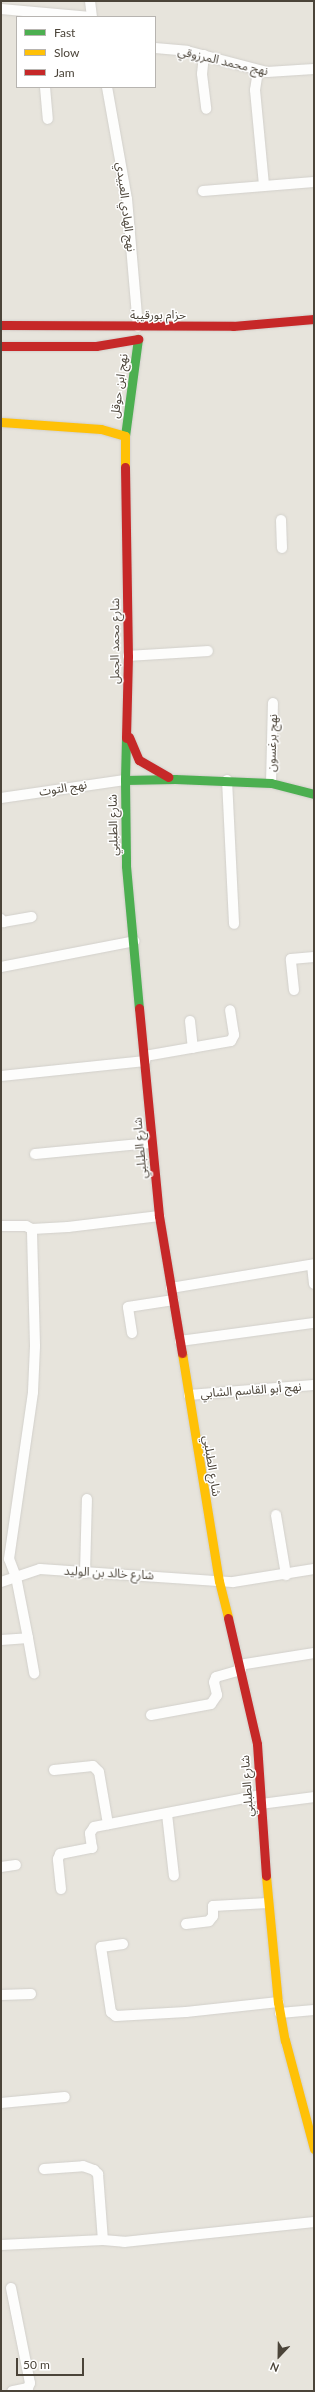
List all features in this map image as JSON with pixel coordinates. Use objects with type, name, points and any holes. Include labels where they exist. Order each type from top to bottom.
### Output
[{"type":"main road","points":[[24,315],[84,317],[138,327]]},
{"type":"main road","name":"حزام بورقيبة","points":[[1,325],[138,327],[233,326],[314,319]]},
{"type":"main road","name":"حزام بورقيبة","points":[[1,338],[141,339]]},
{"type":"main road","points":[[1,346],[96,346],[141,339]]},
{"type":"main road","name":"نهج ابن حوقل","points":[[125,436],[141,339]]},
{"type":"main road","points":[[1,422],[101,429],[125,436]]},
{"type":"main road","name":"شارع محمد الجمل","points":[[125,436],[128,656],[125,780]]},
{"type":"main road","points":[[126,728],[132,748],[139,760],[154,770],[175,779]]},
{"type":"main road","points":[[125,780],[175,779],[271,782],[314,794]]},
{"type":"main road","name":"شارع الطبلبي","points":[[125,780],[126,866],[135,941],[145,1059],[150,1143],[159,1216],[219,1581],[240,1668],[256,1744],[268,1903],[278,2002],[286,2048],[314,2149]]},
{"type":"street","points":[[90,1],[91,16]]},
{"type":"street","points":[[1,9],[35,10],[83,16]]},
{"type":"street","name":"نهج محمد المرزوقي","points":[[156,48],[204,55],[258,71],[277,73],[314,69]]},
{"type":"street","points":[[204,55],[202,74],[206,109]]},
{"type":"street","points":[[258,71],[255,90],[264,186]]},
{"type":"street","points":[[46,88],[48,119]]},
{"type":"street","name":"نهج الهادي العبيدي","points":[[106,88],[127,199],[138,327]]},
{"type":"street","points":[[203,191],[314,182]]},
{"type":"street","points":[[281,520],[282,548]]},
{"type":"street","points":[[128,656],[208,650]]},
{"type":"street","name":"نهج برغسون","points":[[271,782],[273,703]]},
{"type":"street","name":"نهج التوت","points":[[1,798],[125,780]]},
{"type":"street","points":[[227,780],[234,924]]},
{"type":"street","points":[[1,919],[3,922],[32,917]]},
{"type":"street","points":[[1,967],[135,941]]},
{"type":"street","points":[[294,990],[291,959],[314,957]]},
{"type":"street","points":[[1,1076],[145,1059],[231,1041],[234,1035],[230,1010]]},
{"type":"street","points":[[190,1021],[193,1048]]},
{"type":"street","points":[[35,1154],[150,1143]]},
{"type":"street","points":[[1,1226],[26,1226],[32,1229],[109,1223],[159,1216]]},
{"type":"street","points":[[32,1229],[35,1346],[33,1392],[9,1547],[9,1559],[16,1577],[34,1673]]},
{"type":"street","points":[[171,1288],[313,1265],[314,1284]]},
{"type":"street","points":[[132,1333],[128,1307],[173,1300]]},
{"type":"street","points":[[180,1341],[314,1323]]},
{"type":"street","name":"نهج أبو القاسم الشابي","points":[[189,1395],[314,1385]]},
{"type":"street","points":[[85,1573],[87,1499]]},
{"type":"street","points":[[276,1515],[286,1574]]},
{"type":"street","name":"شارع خالد بن الوليد","points":[[1,1582],[40,1569],[219,1581],[286,1574],[314,1569]]},
{"type":"street","points":[[1,1640],[28,1638]]},
{"type":"street","points":[[151,1715],[211,1704],[217,1696],[214,1682],[216,1677],[240,1668],[314,1653]]},
{"type":"street","points":[[54,1770],[93,1766],[99,1772],[108,1824]]},
{"type":"street","points":[[61,1889],[58,1859],[60,1854],[92,1848],[90,1833],[94,1827],[261,1800],[314,1797]]},
{"type":"street","points":[[167,1814],[174,1876]]},
{"type":"street","points":[[1,1867],[16,1865]]},
{"type":"street","points":[[186,1924],[209,1921],[213,1916],[212,1906],[268,1903]]},
{"type":"street","points":[[123,1944],[101,1947],[112,2012],[116,2016],[186,2012],[278,2002]]},
{"type":"street","points":[[1,1995],[31,1994]]},
{"type":"street","points":[[280,2013],[314,2010]]},
{"type":"street","points":[[1,2104],[65,2097]]},
{"type":"street","points":[[44,2169],[83,2166],[94,2170],[98,2174],[102,2240]]},
{"type":"street","points":[[1,2245],[102,2240],[124,2242],[314,2222]]},
{"type":"street","points":[[11,2288],[30,2383],[28,2388],[12,2391]]},
{"type":"shaded area","points":[[1,1],[314,1],[314,2391],[1,2391]]},
{"type":"traffic: fast","points":[[125,436],[138,339]]},
{"type":"traffic: fast","points":[[126,738],[125,780],[175,779],[271,783],[314,794]]},
{"type":"traffic: fast","points":[[125,780],[126,866],[139,1008]]},
{"type":"traffic: slow","points":[[1,422],[101,429],[125,436],[125,467]]},
{"type":"traffic: slow","points":[[182,1353],[219,1581],[228,1618]]},
{"type":"traffic: slow","points":[[266,1876],[278,2002],[285,2040],[314,2149]]},
{"type":"traffic: jam","points":[[1,325],[233,326],[314,319]]},
{"type":"traffic: jam","points":[[1,346],[96,346],[138,339]]},
{"type":"traffic: jam","points":[[125,467],[128,656],[126,738]]},
{"type":"traffic: jam","points":[[129,737],[139,760],[169,777]]},
{"type":"traffic: jam","points":[[139,1008],[159,1216],[182,1353]]},
{"type":"traffic: jam","points":[[228,1618],[257,1744],[266,1876]]}]
